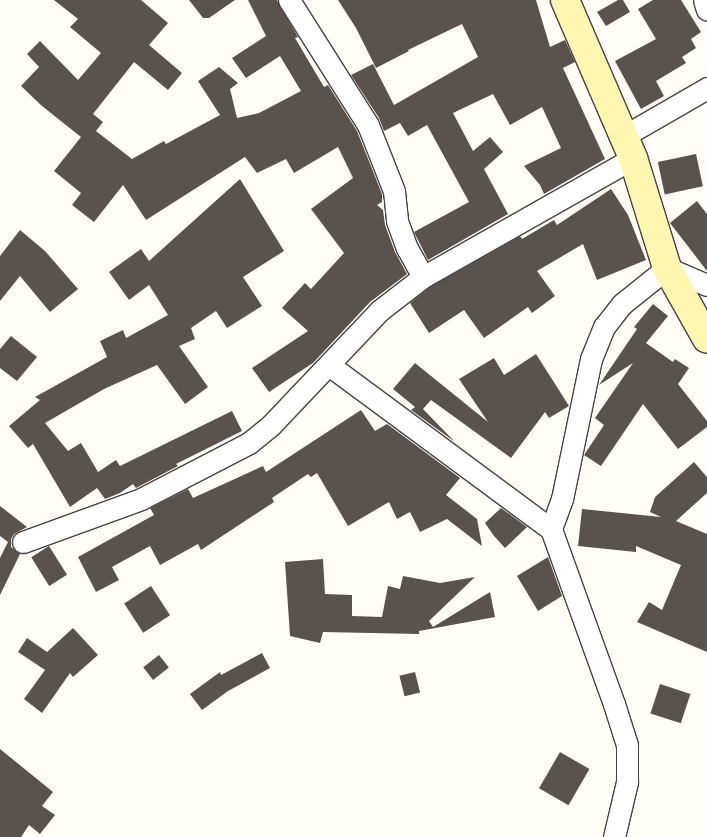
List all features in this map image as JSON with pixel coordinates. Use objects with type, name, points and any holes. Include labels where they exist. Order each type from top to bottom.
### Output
[{"type":"street","points":[[289,0],[368,125],[394,191],[397,221],[407,248],[423,276]]},
{"type":"street","points":[[566,0],[628,147],[667,268],[707,340]]},
{"type":"street","points":[[704,0],[707,10]]},
{"type":"street","points":[[23,542],[141,500],[249,443],[271,425],[379,311],[423,276],[628,147],[707,88]]},
{"type":"street","points":[[667,268],[707,285]]},
{"type":"street","points":[[551,529],[562,499],[592,359],[604,327],[622,304],[667,268]]},
{"type":"street","points":[[329,365],[551,529],[627,745],[627,782],[614,837]]},
{"type":"building","points":[[54,0],[141,0],[168,23],[149,45],[182,73],[168,90],[134,62],[93,114],[103,122],[96,131],[132,159],[164,141],[166,144],[220,115],[198,81],[219,67],[238,83],[230,89],[237,118],[259,113],[301,91],[280,56],[246,78],[232,58],[266,36],[248,0],[277,0],[298,37],[295,38],[324,87],[328,85],[357,131],[382,194],[382,202],[377,205],[383,210],[385,225],[395,252],[407,274],[370,302],[313,363],[269,392],[252,368],[308,331],[282,308],[305,283],[311,289],[344,253],[311,209],[353,178],[338,147],[294,173],[286,159],[257,173],[245,157],[146,220],[123,185],[94,222],[72,205],[81,193],[54,171],[81,137],[42,106],[21,86],[39,67],[27,54],[40,41],[78,80],[101,53],[70,27],[78,19]]},
{"type":"building","points":[[189,0],[235,0],[209,18],[203,18]]},
{"type":"building","points":[[338,0],[536,0],[550,47],[565,40],[575,62],[563,68],[605,159],[544,194],[540,185],[524,166],[561,148],[542,107],[510,125],[493,94],[453,113],[473,151],[490,137],[503,152],[484,169],[508,214],[428,260],[414,232],[469,202],[427,125],[408,136],[400,123],[384,131],[379,118],[351,75],[373,64],[394,105],[478,57],[462,24],[376,68],[356,28]]},
{"type":"building","points":[[618,0],[623,0],[630,12],[606,26],[597,12]]},
{"type":"building","points":[[653,0],[681,0],[701,32],[691,39],[696,48],[682,57],[686,63],[656,81],[664,96],[641,109],[615,61],[656,39],[638,9]]},
{"type":"building","points":[[696,154],[703,186],[665,194],[658,162]]},
{"type":"building","points":[[240,179],[284,251],[243,277],[262,306],[227,328],[216,311],[191,328],[195,339],[179,346],[208,387],[185,404],[157,365],[104,389],[45,423],[68,451],[81,443],[98,472],[116,460],[120,466],[232,411],[242,431],[176,464],[178,466],[136,488],[133,484],[120,493],[105,499],[97,488],[70,507],[33,444],[28,448],[9,426],[40,400],[35,397],[107,357],[100,341],[123,330],[126,338],[168,315],[149,285],[129,300],[109,272],[141,249],[149,261]]},
{"type":"building","points":[[611,189],[628,215],[646,260],[597,280],[583,244],[537,271],[555,296],[532,313],[528,307],[484,338],[464,310],[429,333],[410,303],[430,287],[520,236],[522,239],[554,220],[557,225]]},
{"type":"building","points":[[697,201],[707,214],[707,271],[670,223]]},
{"type":"building","points":[[20,230],[45,251],[78,289],[50,312],[20,276],[0,301],[0,256]]},
{"type":"building","points":[[653,304],[668,316],[646,343],[673,362],[675,359],[689,368],[678,384],[707,421],[707,427],[678,449],[643,404],[601,466],[584,455],[604,425],[595,418],[633,363],[599,385],[637,329],[634,327]]},
{"type":"building","points":[[11,336],[37,357],[17,381],[0,368],[0,349]]},
{"type":"building","points":[[536,354],[569,406],[549,418],[545,412],[511,458],[431,400],[423,409],[455,442],[411,410],[415,407],[393,389],[415,363],[488,422],[459,379],[494,358],[504,375]]},
{"type":"building","points":[[361,410],[375,431],[387,424],[460,478],[446,495],[477,519],[482,546],[447,519],[420,532],[410,512],[397,519],[389,502],[348,526],[317,473],[311,477],[308,474],[272,498],[274,502],[201,550],[198,544],[160,565],[150,546],[112,567],[119,580],[96,592],[78,557],[154,515],[150,508],[188,489],[193,498],[263,466],[266,472]]},
{"type":"building","points":[[694,462],[707,477],[707,493],[676,521],[707,534],[707,652],[637,622],[649,602],[662,610],[681,565],[636,546],[636,552],[578,546],[582,509],[661,517],[650,512],[655,497]]},
{"type":"building","points":[[0,506],[27,527],[14,534],[11,539],[11,547],[20,554],[0,595],[0,558],[8,542],[0,536]]},
{"type":"building","points":[[501,508],[527,527],[505,548],[485,523]]},
{"type":"building","points":[[49,546],[67,575],[49,586],[31,557]]},
{"type":"building","points":[[548,557],[562,596],[538,611],[517,576]]},
{"type":"building","points":[[323,559],[325,594],[352,595],[352,616],[382,617],[388,586],[400,589],[403,576],[440,583],[475,577],[429,621],[433,627],[490,592],[495,617],[419,631],[419,634],[323,632],[320,643],[290,636],[285,562]]},
{"type":"building","points":[[151,586],[170,615],[143,633],[124,603]]},
{"type":"building","points":[[73,628],[98,655],[73,677],[70,673],[42,713],[24,699],[45,670],[18,652],[27,638],[47,652]]},
{"type":"building","points":[[262,653],[270,668],[228,691],[202,710],[190,694],[220,672],[221,675]]},
{"type":"building","points":[[159,655],[169,668],[153,680],[143,667]]},
{"type":"building","points":[[415,672],[420,692],[405,696],[399,676]]},
{"type":"building","points":[[660,684],[690,694],[681,723],[650,713]]},
{"type":"building","points":[[0,749],[53,792],[42,806],[55,815],[40,834],[29,825],[21,837],[0,837]]},
{"type":"building","points":[[560,752],[589,769],[568,805],[539,788]]}]
